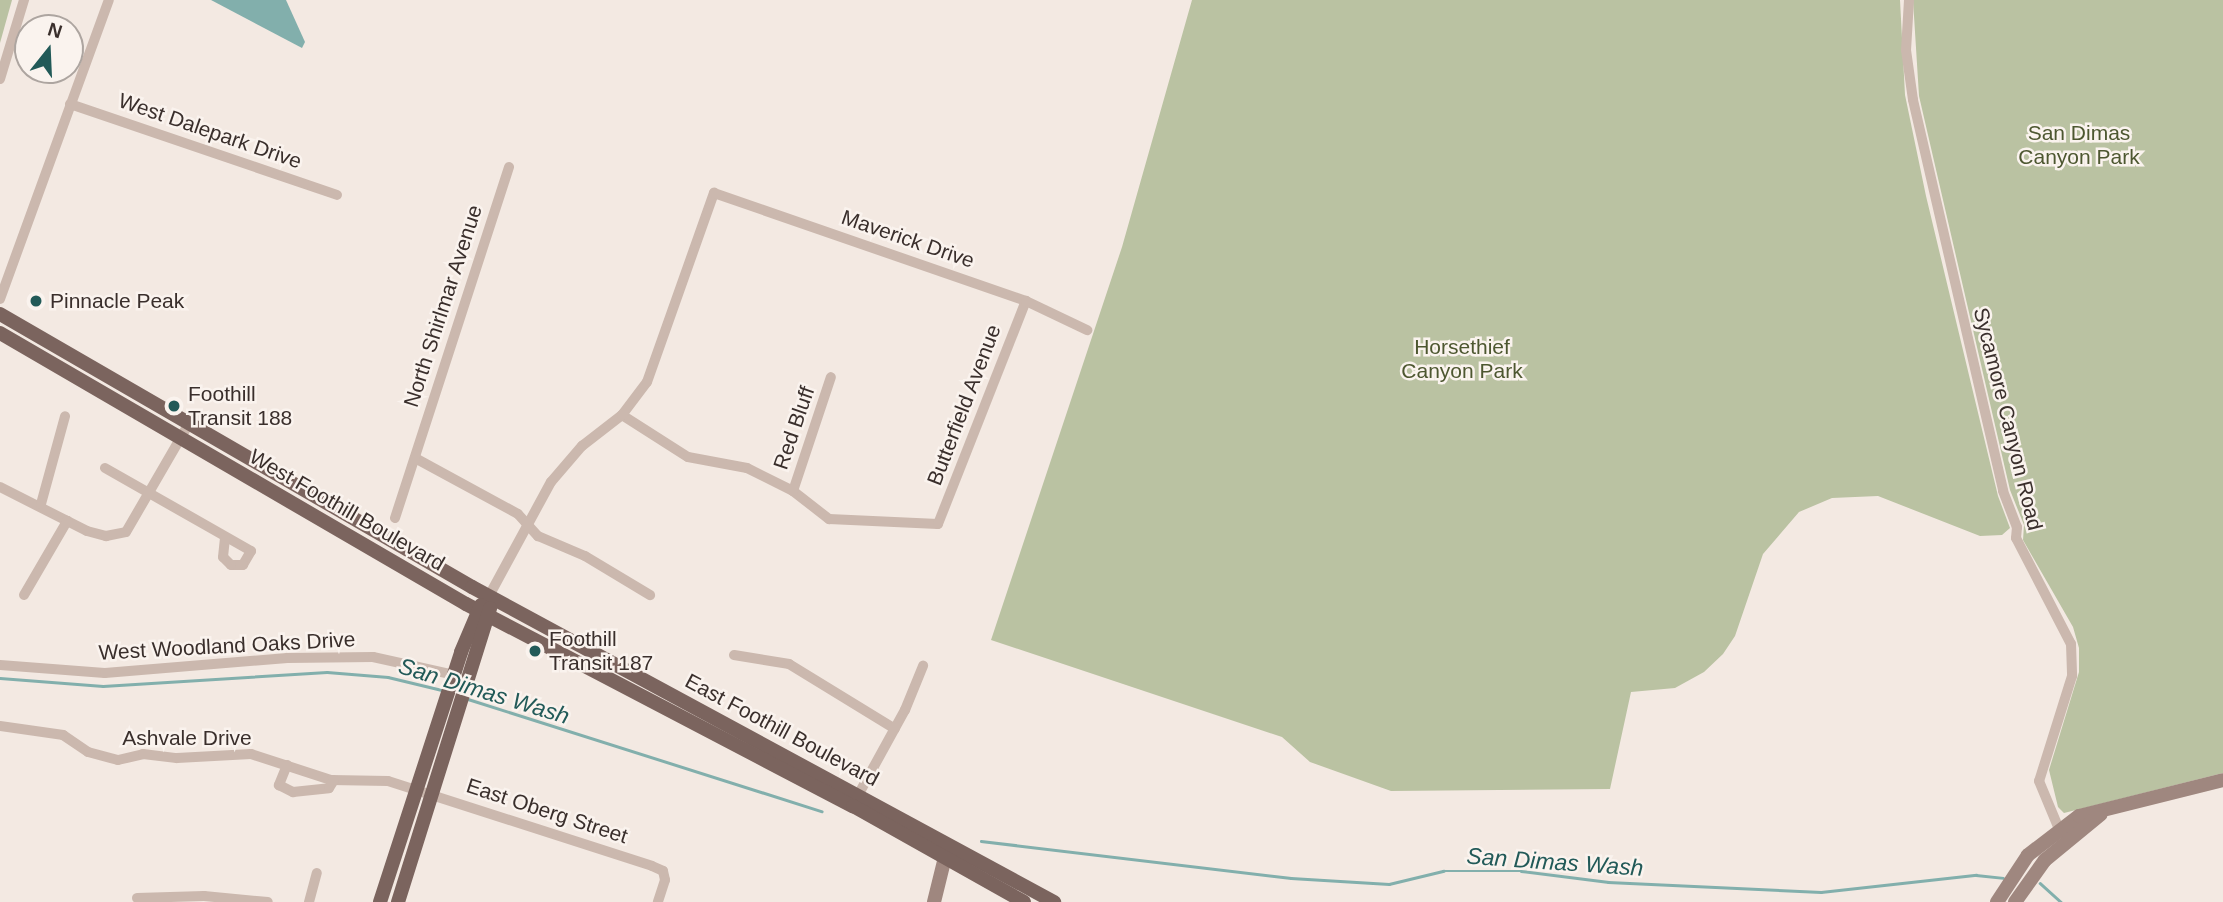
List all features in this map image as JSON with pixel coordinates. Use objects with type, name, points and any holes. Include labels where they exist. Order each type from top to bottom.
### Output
[{"type":"main road","name":"West Foothill Boulevard","points":[[0,314],[184,431],[491,617]]},
{"type":"main road","name":"West Foothill Boulevard","points":[[0,333],[489,596]]},
{"type":"main road","points":[[398,902],[433,794],[477,610],[489,596]]},
{"type":"main road","points":[[380,902],[456,690],[491,617],[489,596]]},
{"type":"main road","name":"East Foothill Boulevard","points":[[489,596],[947,850],[1054,902]]},
{"type":"main road","name":"East Foothill Boulevard","points":[[491,617],[856,800]]},
{"type":"main road","name":"East Foothill Boulevard","points":[[947,850],[1024,902]]},
{"type":"street","points":[[0,79],[24,0]]},
{"type":"street","points":[[0,299],[109,0]]},
{"type":"street","name":"Sycamore Canyon Road","points":[[1909,0],[1906,50],[1913,100],[2003,491],[2017,527],[2016,538],[2071,644],[2072,676],[2039,781],[2061,835]]},
{"type":"street","name":"West Dalepark Drive","points":[[70,104],[337,195]]},
{"type":"street","name":"North Shirlmar Avenue","points":[[395,518],[509,167]]},
{"type":"street","name":"Maverick Drive","points":[[622,415],[648,382],[713,192],[1026,301],[1087,330]]},
{"type":"street","name":"Butterfield Avenue","points":[[793,491],[829,519],[939,524],[1026,301]]},
{"type":"street","name":"Red Bluff","points":[[793,491],[831,377]]},
{"type":"street","points":[[489,596],[551,482],[582,446],[622,415],[688,457],[747,468],[793,491]]},
{"type":"street","points":[[41,504],[65,416]]},
{"type":"street","points":[[0,487],[41,504],[67,521],[106,536],[126,532],[184,431]]},
{"type":"street","points":[[415,458],[517,514],[538,536],[585,556],[650,596]]},
{"type":"street","points":[[105,468],[226,538]]},
{"type":"street","points":[[24,594],[67,521]]},
{"type":"street","points":[[734,654],[789,664],[895,729]]},
{"type":"street","name":"West Woodland Oaks Drive","points":[[0,665],[105,673],[287,658],[373,657],[456,690]]},
{"type":"street","points":[[856,800],[895,729],[923,666]]},
{"type":"street","name":"Ashvale Drive","points":[[0,726],[63,735],[88,752],[118,760],[143,754],[177,758],[251,754],[334,780],[388,781],[418,790]]},
{"type":"street","points":[[287,765],[279,785],[293,792],[329,788],[334,780]]},
{"type":"street","points":[[1997,902],[2028,855],[2105,810],[2223,780]]},
{"type":"street","name":"East Oberg Street","points":[[418,790],[663,871],[659,902]]},
{"type":"street","points":[[2015,902],[2061,835]]},
{"type":"street","points":[[934,902],[947,850]]},
{"type":"street","points":[[309,902],[317,873]]},
{"type":"street","points":[[137,898],[205,896],[268,902]]},
{"type":"green space","points":[[0,0],[12,0],[0,43]]},
{"type":"green space","name":"Horsethief Canyon Park","points":[[1192,0],[1900,0],[1905,95],[1926,196],[1998,496],[2010,528],[2002,535],[1980,536],[1878,496],[1832,498],[1799,512],[1763,554],[1735,636],[1723,654],[1704,672],[1675,688],[1631,692],[1610,789],[1391,791],[1310,762],[1282,737],[991,640],[1122,247]]},
{"type":"green space","name":"San Dimas Canyon Park","points":[[1913,0],[2223,0],[2223,773],[2064,813],[2058,807],[2049,770],[2079,672],[2079,648],[2073,627],[2023,540],[2024,525],[2010,490],[1919,96]]},
{"type":"water","points":[[211,0],[286,0],[305,42],[302,48]]},
{"type":"waterway","name":"San Dimas Wash","points":[[0,678],[103,686],[327,672],[388,677],[442,690]]},
{"type":"waterway","name":"San Dimas Wash","points":[[468,699],[822,811]]},
{"type":"waterway","name":"San Dimas Wash","points":[[981,841],[1291,878],[1389,884],[1443,871],[1521,871],[1608,882],[1821,892],[1976,875],[2003,878]]},
{"type":"waterway","name":"San Dimas Wash","points":[[2040,883],[2061,902]]},
{"type":"place","name":"Pinnacle Peak","points":[[36,301]]},
{"type":"place","name":"Foothill Transit 188","points":[[174,406]]},
{"type":"place","name":"Foothill Transit 187","points":[[535,651]]}]
